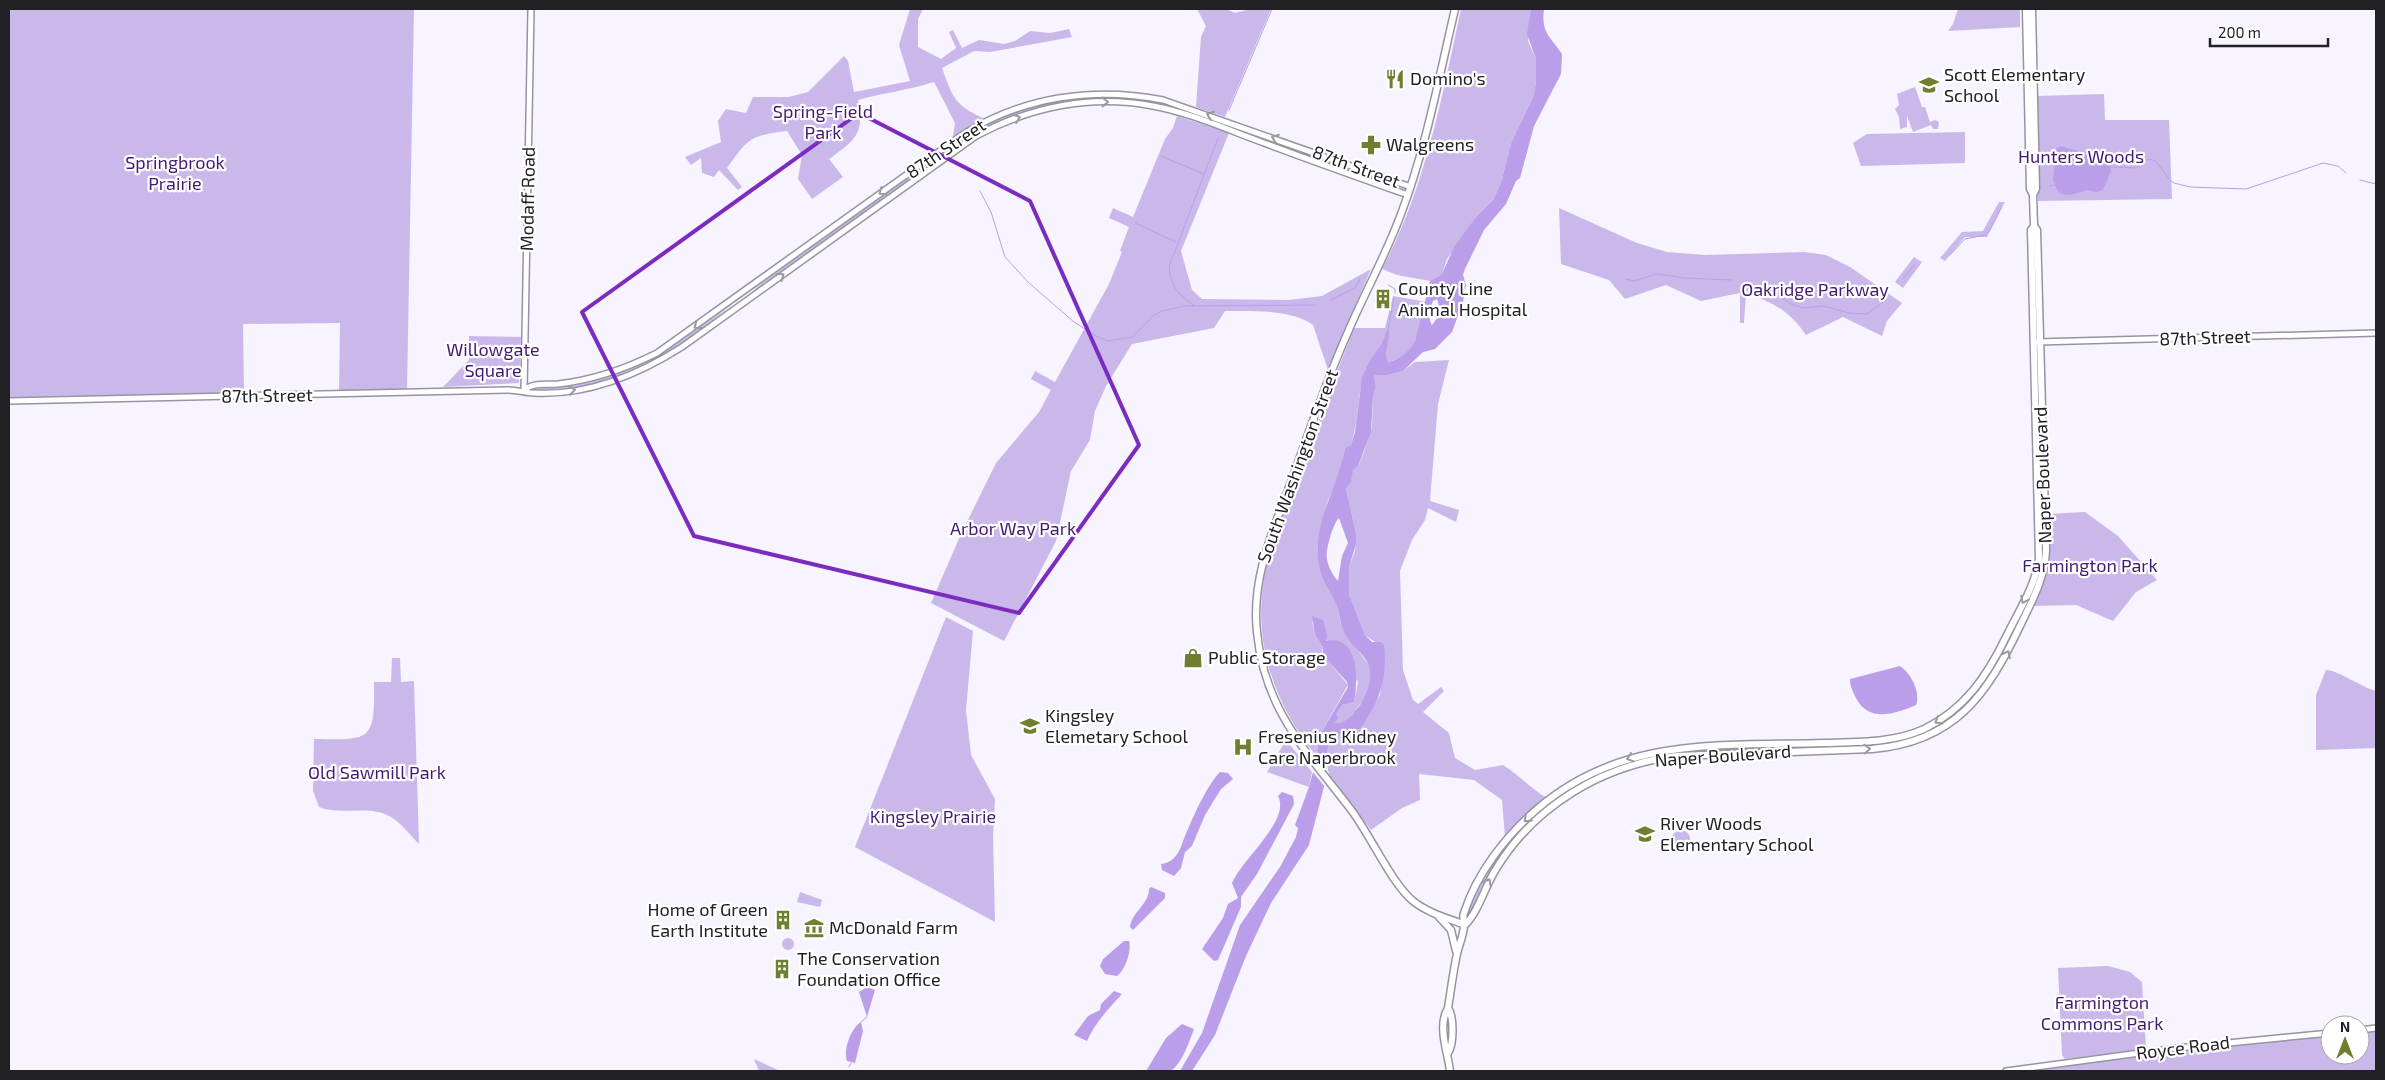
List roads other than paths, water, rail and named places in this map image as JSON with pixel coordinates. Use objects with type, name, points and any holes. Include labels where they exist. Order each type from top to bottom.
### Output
[{"type":"main road","name":"South Washington Street","points":[[1455,9],[1411,187],[1394,233],[1332,370],[1270,540],[1259,578],[1256,624],[1267,684],[1288,727],[1368,834],[1403,890],[1414,902],[1436,914],[1465,925]]},
{"type":"main road","name":"Naper Boulevard","points":[[1450,1071],[1448,1053],[1445,1048],[1445,1013],[1448,1008],[1457,953],[1465,925],[1473,914],[1496,869],[1516,840],[1556,803],[1601,777],[1648,761],[1690,755],[1884,748],[1912,741],[1937,730],[1972,704],[1999,668],[2034,598],[2044,568],[2046,550],[2036,342],[2037,230],[2034,226],[2033,195],[2030,189],[2026,9]]},
{"type":"main road","name":"Naper Boulevard","points":[[2032,9],[2036,189],[2033,195]]},
{"type":"main road","points":[[1436,914],[1451,930],[1457,953]]},
{"type":"street","name":"Modaff Road","points":[[524,390],[531,9]]},
{"type":"street","name":"87th Street","points":[[524,390],[530,385],[572,382],[606,375],[657,353],[962,135],[996,116],[1044,100],[1096,94],[1136,95],[1163,100],[1411,187]]},
{"type":"street","name":"87th Street","points":[[9,401],[524,390],[531,393],[546,393],[592,387],[625,377],[656,364],[976,136],[1014,118],[1057,106],[1107,102],[1153,106],[1194,118],[1408,195]]},
{"type":"street","name":"87th Street","points":[[2036,342],[2376,332]]},
{"type":"street","name":"Royce Road","points":[[2006,1071],[2177,1048],[2320,1033]]},
{"type":"waterway","points":[[1229,110],[1272,9]]},
{"type":"waterway","points":[[1193,305],[1183,298],[1176,289],[1171,280],[1169,267],[1218,138]]},
{"type":"waterway","points":[[1161,156],[1204,174]]},
{"type":"waterway","points":[[2111,167],[2137,168],[2149,160],[2158,164],[2174,183],[2190,187],[2246,189],[2323,163],[2338,166],[2346,173]]},
{"type":"waterway","points":[[2360,180],[2376,184]]},
{"type":"waterway","points":[[2050,186],[2054,185]]},
{"type":"waterway","points":[[980,191],[991,212],[1005,257],[1029,283],[1074,322],[1108,341],[1132,337],[1153,316],[1162,311],[1184,306],[1315,305]]},
{"type":"waterway","points":[[1950,255],[1965,239],[1985,235],[1990,230],[2001,208]]},
{"type":"waterway","points":[[1135,223],[1176,242]]},
{"type":"waterway","points":[[1903,279],[1914,265]]},
{"type":"waterway","points":[[1626,279],[1634,281],[1657,274],[1685,278],[1732,280]]},
{"type":"waterway","points":[[1331,300],[1355,288],[1360,279]]},
{"type":"waterway","points":[[1749,284],[1764,286],[1791,304],[1803,308],[1823,306],[1849,313],[1867,314],[1886,300]]},
{"type":"waterway","points":[[1388,285],[1395,289],[1395,293]]},
{"type":"waterway","points":[[1388,329],[1394,298]]},
{"type":"waterway","points":[[1431,332],[1440,320],[1444,306]]},
{"type":"waterway","points":[[861,1022],[867,1017]]},
{"type":"waterway","points":[[849,1067],[851,1063]]},
{"type":"place","name":"Domino's","points":[[1395,79]]},
{"type":"place","name":"Scott Elementary School","points":[[1929,85]]},
{"type":"place","name":"Walgreens","points":[[1371,145]]},
{"type":"place","name":"County Line Animal Hospital","points":[[1383,299]]},
{"type":"place","name":"Public Storage","points":[[1193,658]]},
{"type":"place","name":"Kingsley Elemetary School","points":[[1030,726]]},
{"type":"place","name":"Fresenius Kidney Care Naperbrook","points":[[1243,747]]},
{"type":"place","name":"River Woods Elementary School","points":[[1645,834]]},
{"type":"place","name":"Home of Green Earth Institute","points":[[783,920]]},
{"type":"place","name":"McDonald Farm","points":[[814,928]]},
{"type":"place","name":"The Conservation Foundation Office","points":[[782,969]]},
{"type":"park label","name":"Spring-Field Park","points":[[823,122]]},
{"type":"park label","name":"Hunters Woods","points":[[2081,157]]},
{"type":"park label","name":"Springbrook Prairie","points":[[175,173]]},
{"type":"park label","name":"Oakridge Parkway","points":[[1815,290]]},
{"type":"park label","name":"Willowgate Square","points":[[493,360]]},
{"type":"park label","name":"Arbor Way Park","points":[[1013,529]]},
{"type":"park label","name":"Farmington Park","points":[[2090,566]]},
{"type":"park label","name":"Old Sawmill Park","points":[[377,773]]},
{"type":"park label","name":"Kingsley Prairie","points":[[933,817]]},
{"type":"park label","name":"Farmington Commons Park","points":[[2102,1013]]}]
